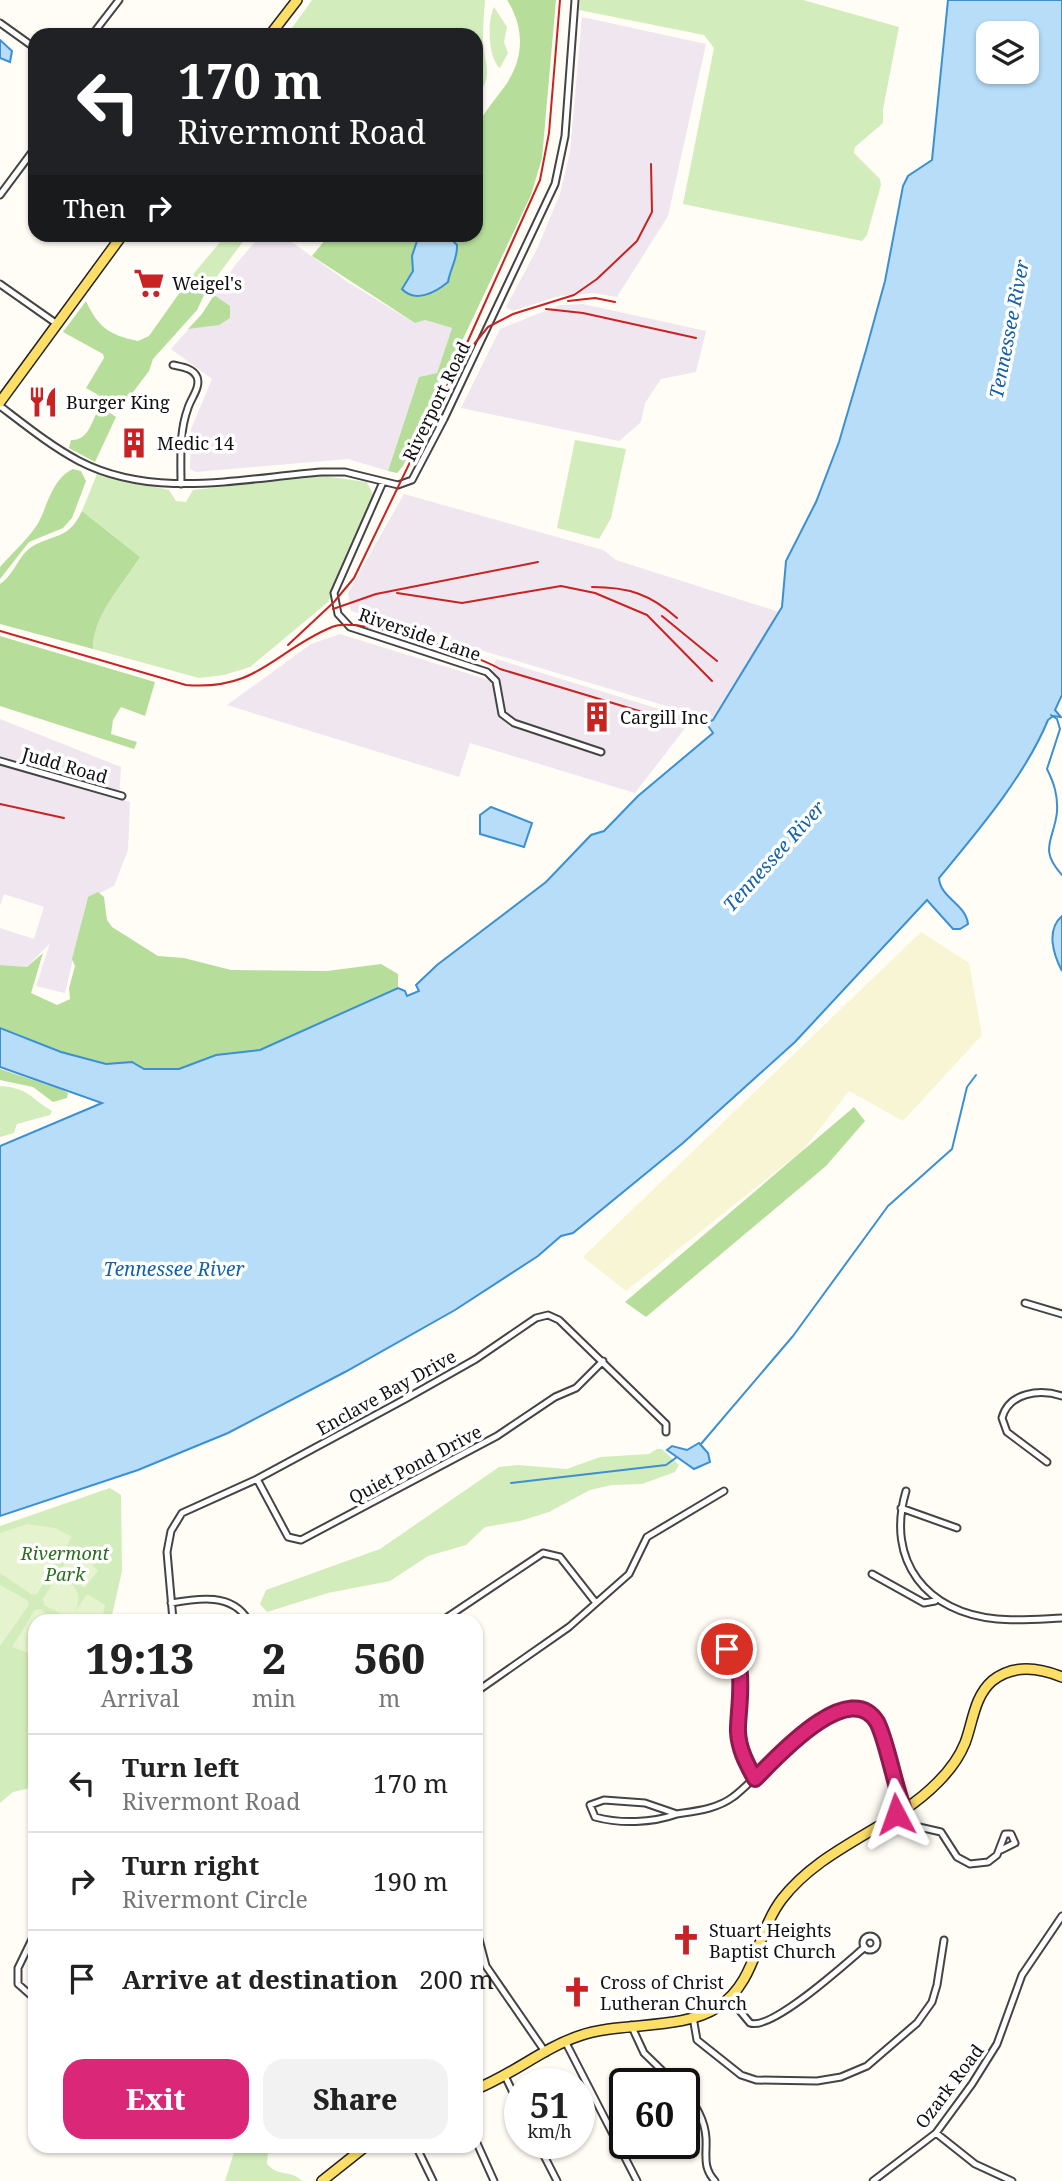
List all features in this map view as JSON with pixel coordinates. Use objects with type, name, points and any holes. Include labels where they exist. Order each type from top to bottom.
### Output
[{"type":"main road","points":[[275,28],[297,0]]},
{"type":"main road","points":[[0,404],[117,242]]},
{"type":"main road","points":[[522,2068],[565,2041],[593,2031],[693,2017],[717,2008],[730,1999],[748,1973],[760,1939],[783,1898],[823,1860],[900,1812],[933,1786],[959,1755],[976,1705],[991,1682],[1017,1669],[1032,1668],[1062,1677]]},
{"type":"main road","points":[[483,2087],[504,2079]]},
{"type":"main road","points":[[322,2181],[357,2153]]},
{"type":"street","points":[[97,28],[119,0]]},
{"type":"street","name":"Riverport Road","points":[[0,404],[80,461],[121,476],[181,484],[333,472],[404,484],[420,468],[550,198],[565,136],[575,0]]},
{"type":"street","points":[[0,23],[28,43]]},
{"type":"street","points":[[0,195],[28,157]]},
{"type":"street","points":[[0,284],[57,324]]},
{"type":"street","points":[[173,365],[190,369],[197,376],[198,386],[181,434],[181,484]]},
{"type":"street","name":"Riverside Lane","points":[[383,482],[334,593],[338,614],[350,627],[487,672],[496,681],[502,714],[514,723],[601,752]]},
{"type":"street","name":"Judd Road","points":[[0,761],[122,796]]},
{"type":"street","points":[[1025,1303],[1062,1314]]},
{"type":"street","name":"Enclave Bay Drive","points":[[172,1614],[167,1552],[175,1522],[196,1505],[257,1479],[476,1359],[536,1318],[554,1316],[666,1424],[666,1432]]},
{"type":"street","name":"Quiet Pond Drive","points":[[257,1479],[288,1537],[301,1540],[497,1436],[555,1396],[576,1388],[603,1362]]},
{"type":"street","points":[[1047,1462],[1007,1432],[1002,1418],[1008,1404],[1021,1397],[1048,1392],[1062,1396]]},
{"type":"street","points":[[483,1687],[569,1627],[629,1574],[647,1537],[724,1491]]},
{"type":"street","points":[[906,1491],[901,1508],[901,1538],[910,1569],[935,1601]]},
{"type":"street","points":[[901,1508],[957,1528]]},
{"type":"street","points":[[452,1614],[543,1553],[560,1557],[596,1604]]},
{"type":"street","points":[[872,1574],[923,1603],[935,1601],[996,1619],[1062,1618]]},
{"type":"street","points":[[171,1603],[223,1600],[244,1614]]},
{"type":"street","points":[[739,1676],[722,1668],[719,1653],[727,1649],[734,1654],[739,1676],[742,1693],[740,1744],[755,1779]]},
{"type":"street","points":[[677,1814],[645,1803],[618,1800],[593,1802],[590,1805],[595,1817],[630,1822],[677,1814],[706,1809],[731,1799],[792,1742],[818,1722],[841,1710],[862,1711],[876,1722],[900,1812],[914,1825],[941,1832],[957,1857],[970,1864],[988,1862],[1001,1850]]},
{"type":"street","name":"Ozark Road","points":[[873,2181],[936,2133],[985,2066],[996,2045],[1022,1975],[1062,1916]]},
{"type":"street","points":[[693,2017],[697,2040],[741,2075],[756,2080],[782,2081],[841,2077],[867,2066],[917,2023],[932,2002],[944,1940]]},
{"type":"street","points":[[28,1947],[18,1968],[18,1984],[28,1993]]},
{"type":"street","points":[[730,1999],[750,2024],[763,2024],[821,1985],[864,1947]]},
{"type":"street","points":[[483,1958],[486,1966],[546,2053]]},
{"type":"street","points":[[631,2025],[644,2053],[659,2068]]},
{"type":"street","points":[[565,2041],[637,2181]]},
{"type":"street","points":[[700,2116],[704,2126],[705,2165],[715,2181]]},
{"type":"street","points":[[936,2133],[975,2164],[1012,2181]]},
{"type":"street","points":[[419,2153],[433,2181]]},
{"type":"street","points":[[481,2153],[494,2181]]},
{"type":"street","points":[[546,2159],[557,2181]]},
{"type":"shaded area","points":[[582,17],[706,44],[668,216],[617,297],[593,293],[559,296],[512,311],[506,307],[537,249],[560,194],[570,152]]},
{"type":"shaded area","points":[[255,242],[292,242],[349,283],[415,323],[425,320],[452,328],[437,373],[419,377],[388,471],[348,459],[196,472],[190,469],[191,429],[212,379],[171,349],[202,314],[236,264]]},
{"type":"shaded area","points":[[583,304],[706,331],[696,372],[661,379],[645,403],[641,422],[619,441],[461,408],[500,329],[560,305]]},
{"type":"shaded area","points":[[404,494],[603,550],[616,560],[779,612],[713,720],[351,611],[348,593]]},
{"type":"shaded area","points":[[340,634],[489,680],[496,659],[692,719],[635,793],[470,743],[459,777],[227,705],[311,644]]},
{"type":"shaded area","points":[[0,719],[121,767],[119,798],[130,802],[128,850],[114,886],[87,899],[65,993],[36,986],[50,943],[27,967],[0,965],[0,928],[34,939],[44,907],[4,894],[0,906]]},
{"type":"shaded area","points":[[921,932],[969,963],[982,1035],[903,1121],[849,1091],[803,1150],[626,1291],[583,1257]]},
{"type":"green space","points":[[312,0],[485,0],[483,40],[483,28],[292,28]]},
{"type":"green space","points":[[507,0],[556,0],[542,158],[531,195],[403,466],[397,473],[388,471],[419,377],[437,373],[452,328],[425,320],[415,323],[312,256],[323,242],[483,242],[483,116],[515,68],[520,34]]},
{"type":"green space","points":[[580,0],[803,0],[899,27],[883,109],[883,123],[855,147],[854,153],[880,179],[881,185],[867,235],[862,241],[683,204],[714,48],[704,35],[579,10]]},
{"type":"green space","points":[[494,7],[507,27],[504,42],[508,53],[500,68],[493,57],[490,39],[490,21]]},
{"type":"green space","points":[[483,40],[487,70],[483,87]]},
{"type":"green space","points":[[220,242],[243,242],[206,291],[190,278]]},
{"type":"green space","points":[[190,278],[206,291],[197,310],[153,359],[149,371],[121,408],[86,388],[104,358],[103,354],[63,332],[86,301],[100,324],[112,333],[138,341],[149,336]]},
{"type":"green space","points":[[214,295],[230,306],[230,318],[219,325],[188,329],[202,314]]},
{"type":"green space","points":[[103,408],[116,417],[95,462],[69,448],[71,440],[77,440],[85,434],[98,410]]},
{"type":"green space","points":[[575,440],[626,449],[611,518],[599,539],[557,528]]},
{"type":"green space","points":[[73,469],[81,471],[86,481],[72,518],[63,528],[29,542],[0,579],[0,567],[33,531],[55,487]]},
{"type":"green space","points":[[97,474],[169,490],[176,501],[186,502],[193,490],[323,476],[367,482],[373,495],[328,602],[250,667],[224,675],[199,678],[93,649],[94,636],[103,612],[140,557],[82,511]]},
{"type":"green space","points":[[82,511],[140,557],[103,612],[94,636],[93,649],[0,624],[0,584],[28,550],[72,527]]},
{"type":"green space","points":[[0,636],[155,682],[145,716],[121,707],[113,720],[111,734],[137,742],[134,749],[0,706]]},
{"type":"green space","points":[[98,892],[104,897],[107,920],[112,927],[158,956],[184,958],[231,970],[327,971],[381,964],[398,974],[398,988],[260,1050],[216,1055],[179,1069],[144,1069],[130,1063],[106,1064],[61,1052],[0,1028],[0,965],[27,967],[43,953],[31,993],[57,1005],[70,999],[69,988],[75,966],[72,959],[88,897]]},
{"type":"green space","points":[[0,1069],[61,1089],[68,1093],[67,1098],[53,1102],[33,1087],[0,1080]]},
{"type":"green space","points":[[0,1086],[29,1094],[52,1111],[50,1115],[17,1124],[14,1133],[0,1137]]},
{"type":"green space","points":[[854,1107],[865,1121],[826,1166],[646,1317],[625,1302]]},
{"type":"green space","points":[[662,1449],[679,1465],[675,1472],[642,1484],[612,1485],[590,1490],[549,1512],[520,1521],[485,1527],[466,1545],[428,1556],[390,1581],[328,1593],[267,1612],[260,1604],[266,1590],[380,1549],[499,1467],[518,1465],[567,1469],[600,1457],[649,1454]]},
{"type":"green space","name":"Rivermont Park","points":[[110,1488],[121,1495],[122,1571],[112,1614],[28,1614],[28,1789],[13,1792],[0,1803],[0,1526]]},
{"type":"green space","points":[[28,1524],[55,1528],[72,1537],[37,1594],[32,1595],[0,1573],[0,1533]]},
{"type":"green space","points":[[76,1547],[98,1571],[84,1588],[60,1571]]},
{"type":"green space","points":[[60,1572],[73,1584],[78,1594],[75,1611],[87,1594],[105,1605],[103,1614],[62,1614],[44,1605],[43,1599]]},
{"type":"green space","points":[[0,1585],[27,1600],[29,1605],[0,1646]]},
{"type":"green space","points":[[40,1609],[47,1614],[33,1614]]},
{"type":"green space","points":[[28,1621],[28,1653],[12,1647]]},
{"type":"green space","points":[[234,2153],[268,2153],[267,2164],[302,2181],[225,2181]]},
{"type":"water","name":"Tennessee River","points":[[948,0],[1062,0],[1062,695],[1055,710],[1061,717],[1053,716],[1048,720],[1027,762],[984,823],[939,878],[940,885],[963,911],[968,924],[960,929],[953,929],[927,900],[795,1042],[683,1143],[573,1233],[561,1236],[538,1256],[455,1310],[345,1372],[228,1433],[138,1470],[0,1516],[0,1146],[102,1103],[0,1067],[0,1028],[61,1052],[106,1064],[132,1062],[144,1069],[179,1069],[216,1055],[260,1050],[398,988],[405,991],[407,996],[419,991],[416,985],[437,965],[546,882],[591,835],[604,831],[638,796],[713,733],[706,723],[713,720],[782,607],[786,561],[816,502],[839,442],[885,281],[903,186],[908,176],[932,160]]},
{"type":"water","points":[[0,40],[12,51],[10,62],[0,58]]},
{"type":"water","points":[[417,242],[454,242],[457,245],[448,282],[425,295],[413,295],[402,289],[413,271],[412,256]]},
{"type":"water","points":[[491,807],[532,823],[524,847],[480,834],[480,815]]},
{"type":"water","points":[[1062,916],[1062,971],[1054,950],[1053,935]]},
{"type":"water","points":[[699,1443],[708,1453],[710,1462],[694,1469],[667,1450],[672,1446],[687,1450]]},
{"type":"waterway","points":[[1051,715],[1057,719],[1060,729],[1047,769],[1055,789],[1057,806],[1049,851],[1062,875]]},
{"type":"waterway","points":[[701,1444],[793,1336],[888,1206],[952,1149],[967,1087],[976,1075]]},
{"type":"waterway","points":[[511,1483],[666,1465],[677,1457]]},
{"type":"railway","points":[[467,343],[540,180],[549,133],[560,0]]},
{"type":"railway","points":[[288,645],[334,602],[354,578],[457,365],[488,327],[513,314],[574,295],[597,279],[637,241],[652,212],[651,164]]},
{"type":"railway","points":[[568,301],[595,298],[615,302]]},
{"type":"railway","points":[[546,309],[583,313],[696,338]]},
{"type":"railway","points":[[333,609],[376,594],[538,562]]},
{"type":"railway","points":[[397,593],[462,603],[561,586],[595,593],[647,615],[712,681]]},
{"type":"railway","points":[[592,587],[628,590],[657,603],[677,618]]},
{"type":"railway","points":[[662,616],[717,661]]},
{"type":"railway","points":[[0,631],[186,685],[211,685],[249,676],[332,627],[366,627],[416,638],[466,654],[500,669],[649,714]]},
{"type":"railway","points":[[0,804],[64,818]]},
{"type":"place","name":"Weigel's","points":[[149,283]]},
{"type":"place","name":"Burger King","points":[[43,402]]},
{"type":"place","name":"Medic 14","points":[[134,443]]},
{"type":"place","name":"Cargill Inc","points":[[597,717]]},
{"type":"place","name":"Stuart Heights Baptist Church","points":[[686,1940]]},
{"type":"place","name":"Cross of Christ Lutheran Church","points":[[577,1992]]},
{"type":"route","points":[[727,1649],[731,1650],[736,1658],[742,1693],[738,1733],[742,1755],[755,1779],[792,1742],[818,1722],[841,1710],[862,1711],[876,1722],[904,1810],[896,1814]]}]
